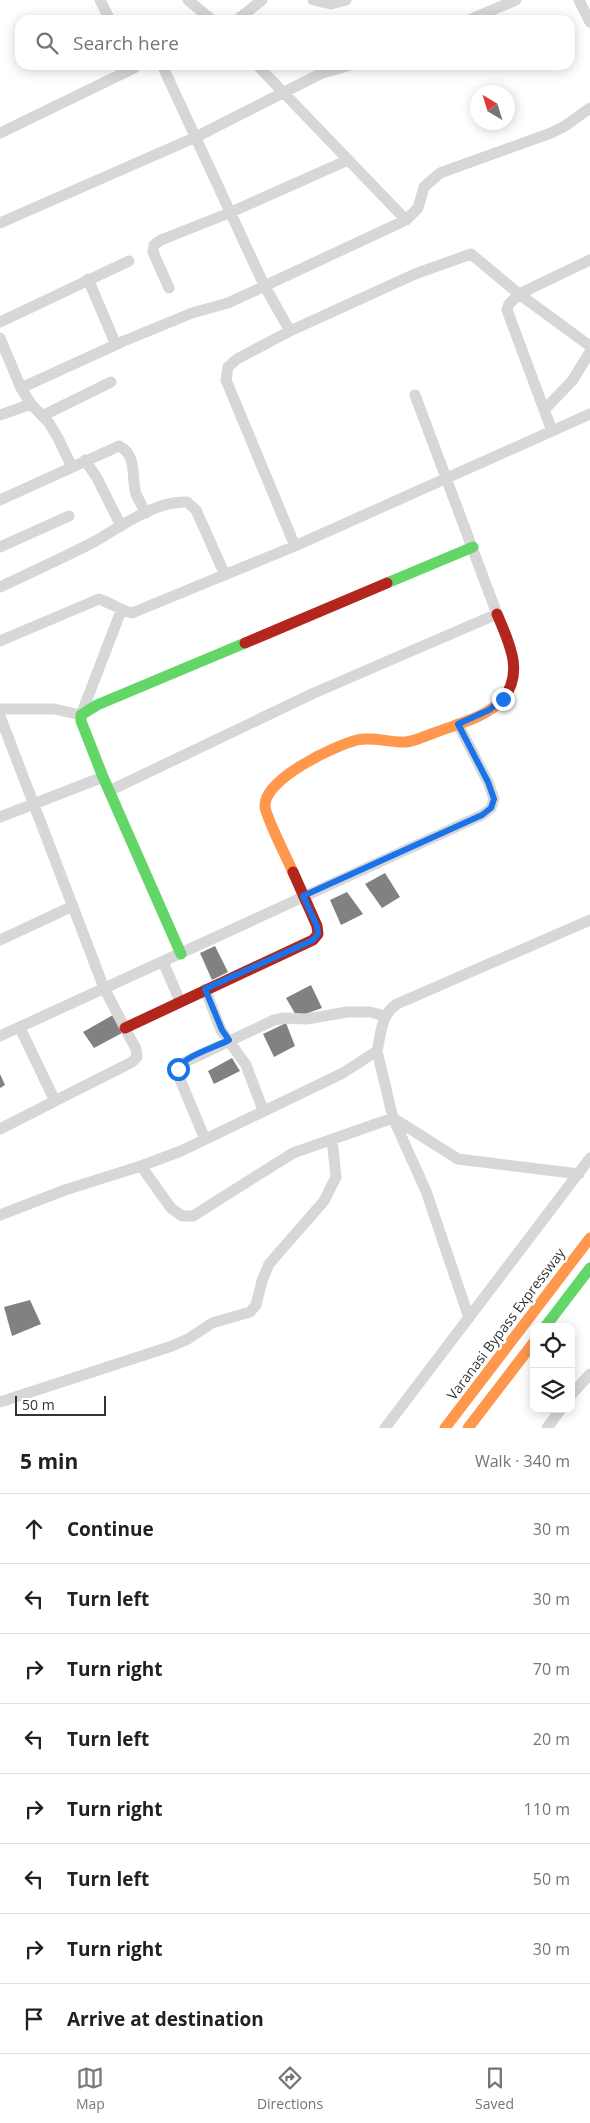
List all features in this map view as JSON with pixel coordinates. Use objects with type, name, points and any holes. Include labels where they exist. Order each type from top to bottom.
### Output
[{"type":"main road","points":[[181,954],[103,777],[81,721],[81,715],[97,705],[473,548]]},
{"type":"main road","points":[[125,1028],[313,940],[318,934],[317,926],[265,808],[268,794],[281,778],[330,751],[356,740],[373,738],[408,742],[458,724],[489,710],[503,699],[512,684],[514,669],[510,648],[497,614]]},
{"type":"main road","name":"Varanasi Bypass Expressway","points":[[445,1428],[590,1238]]},
{"type":"main road","points":[[548,1323],[590,1268]]},
{"type":"main road","points":[[468,1428],[530,1347]]},
{"type":"street","points":[[100,0],[108,15]]},
{"type":"street","points":[[188,0],[206,15]]},
{"type":"street","points":[[243,15],[262,0]]},
{"type":"street","points":[[313,0],[331,4],[346,0]]},
{"type":"street","points":[[480,15],[516,0]]},
{"type":"street","points":[[579,0],[590,22]]},
{"type":"street","points":[[0,133],[128,70]]},
{"type":"street","points":[[164,70],[229,213],[264,285],[290,332]]},
{"type":"street","points":[[262,70],[406,220]]},
{"type":"street","points":[[0,223],[196,137],[322,73],[333,70]]},
{"type":"street","points":[[21,388],[192,313],[228,303],[406,220],[418,208],[424,187],[440,173],[565,126],[590,108]]},
{"type":"street","points":[[169,288],[152,252],[154,245],[161,240],[229,213],[348,160]]},
{"type":"street","points":[[295,546],[226,380],[228,367],[237,359],[290,332],[415,274],[471,254],[519,294],[590,346]]},
{"type":"street","points":[[552,431],[507,310],[509,304],[519,294],[590,260]]},
{"type":"street","points":[[0,322],[129,261]]},
{"type":"street","points":[[88,279],[116,345]]},
{"type":"street","points":[[0,338],[21,388],[58,438],[72,466]]},
{"type":"street","points":[[544,410],[572,381],[590,352]]},
{"type":"street","points":[[42,416],[111,382]]},
{"type":"street","points":[[109,791],[314,693],[497,614],[415,395]]},
{"type":"street","points":[[0,415],[32,404]]},
{"type":"street","points":[[0,641],[99,599],[108,602],[121,611],[132,613],[295,546],[590,414]]},
{"type":"street","points":[[0,500],[119,446],[123,448],[133,466],[136,494],[146,513]]},
{"type":"street","points":[[85,460],[97,478],[121,526]]},
{"type":"street","points":[[0,587],[48,565],[146,513],[174,501],[187,502],[196,510],[225,575]]},
{"type":"street","points":[[0,547],[69,516]]},
{"type":"street","points":[[0,709],[54,710],[81,715],[121,611]]},
{"type":"street","points":[[0,716],[104,988],[136,1049],[137,1057],[132,1062],[0,1129]]},
{"type":"street","points":[[0,1036],[482,815],[491,808],[494,799],[488,782],[458,724]]},
{"type":"street","points":[[0,817],[103,777]]},
{"type":"street","points":[[0,927],[2,939],[73,906]]},
{"type":"street","points":[[469,1318],[426,1191],[393,1118],[377,1051],[385,1016],[390,1008],[396,1004],[590,920]]},
{"type":"street","points":[[164,962],[180,1001]]},
{"type":"street","points":[[205,989],[222,1030],[246,1065],[263,1110]]},
{"type":"street","points":[[205,1139],[184,1091],[178,1069],[181,1064],[194,1056],[274,1020],[284,1018],[307,1019],[347,1012],[370,1012],[385,1016]]},
{"type":"street","points":[[20,1028],[55,1101]]},
{"type":"street","points":[[0,1215],[65,1190],[141,1166],[205,1139],[343,1073],[377,1051]]},
{"type":"street","points":[[141,1166],[171,1208],[182,1216],[193,1216],[293,1153],[393,1118]]},
{"type":"street","points":[[393,1118],[458,1160],[578,1174]]},
{"type":"street","points":[[0,1402],[172,1346],[188,1339],[212,1323],[250,1312],[256,1305],[262,1281],[269,1264],[324,1201],[336,1177],[332,1139]]},
{"type":"street","points":[[385,1428],[590,1158]]},
{"type":"street","points":[[575,1391],[590,1374]]},
{"type":"street","points":[[547,1428],[558,1413]]},
{"type":"building","points":[[385,873],[400,897],[382,908],[365,884]]},
{"type":"building","points":[[347,892],[363,914],[341,925],[330,900]]},
{"type":"building","points":[[215,946],[228,972],[212,980],[200,953]]},
{"type":"building","points":[[311,985],[322,1008],[297,1017],[286,998]]},
{"type":"building","points":[[113,1015],[122,1033],[94,1048],[83,1032]]},
{"type":"building","points":[[286,1023],[295,1046],[274,1057],[263,1034]]},
{"type":"building","points":[[232,1058],[240,1071],[214,1084],[208,1071]]},
{"type":"building","points":[[0,1074],[5,1085],[0,1088]]},
{"type":"building","points":[[30,1300],[41,1324],[12,1336],[4,1307]]},
{"type":"traffic: fast","points":[[387,583],[473,547]]},
{"type":"traffic: fast","points":[[181,954],[103,777],[81,721],[81,715],[97,705],[245,643]]},
{"type":"traffic: fast","points":[[548,1323],[590,1268]]},
{"type":"traffic: slow","points":[[293,872],[265,806],[268,796],[276,785],[288,775],[318,756],[346,743],[363,739],[400,742],[413,741],[479,716],[502,700]]},
{"type":"traffic: slow","points":[[445,1428],[590,1238]]},
{"type":"traffic: slow","points":[[468,1428],[530,1347]]},
{"type":"traffic: jam","points":[[245,643],[387,583]]},
{"type":"traffic: jam","points":[[497,614],[510,647],[514,669],[513,680],[502,700]]},
{"type":"traffic: jam","points":[[125,1028],[313,940],[318,934],[317,926],[293,872]]},
{"type":"route","points":[[178,1069],[181,1064],[194,1056],[229,1040],[222,1030],[205,989],[313,940],[318,934],[317,926],[303,896],[482,815],[491,808],[494,799],[488,782],[458,724],[489,710],[503,699]]}]
